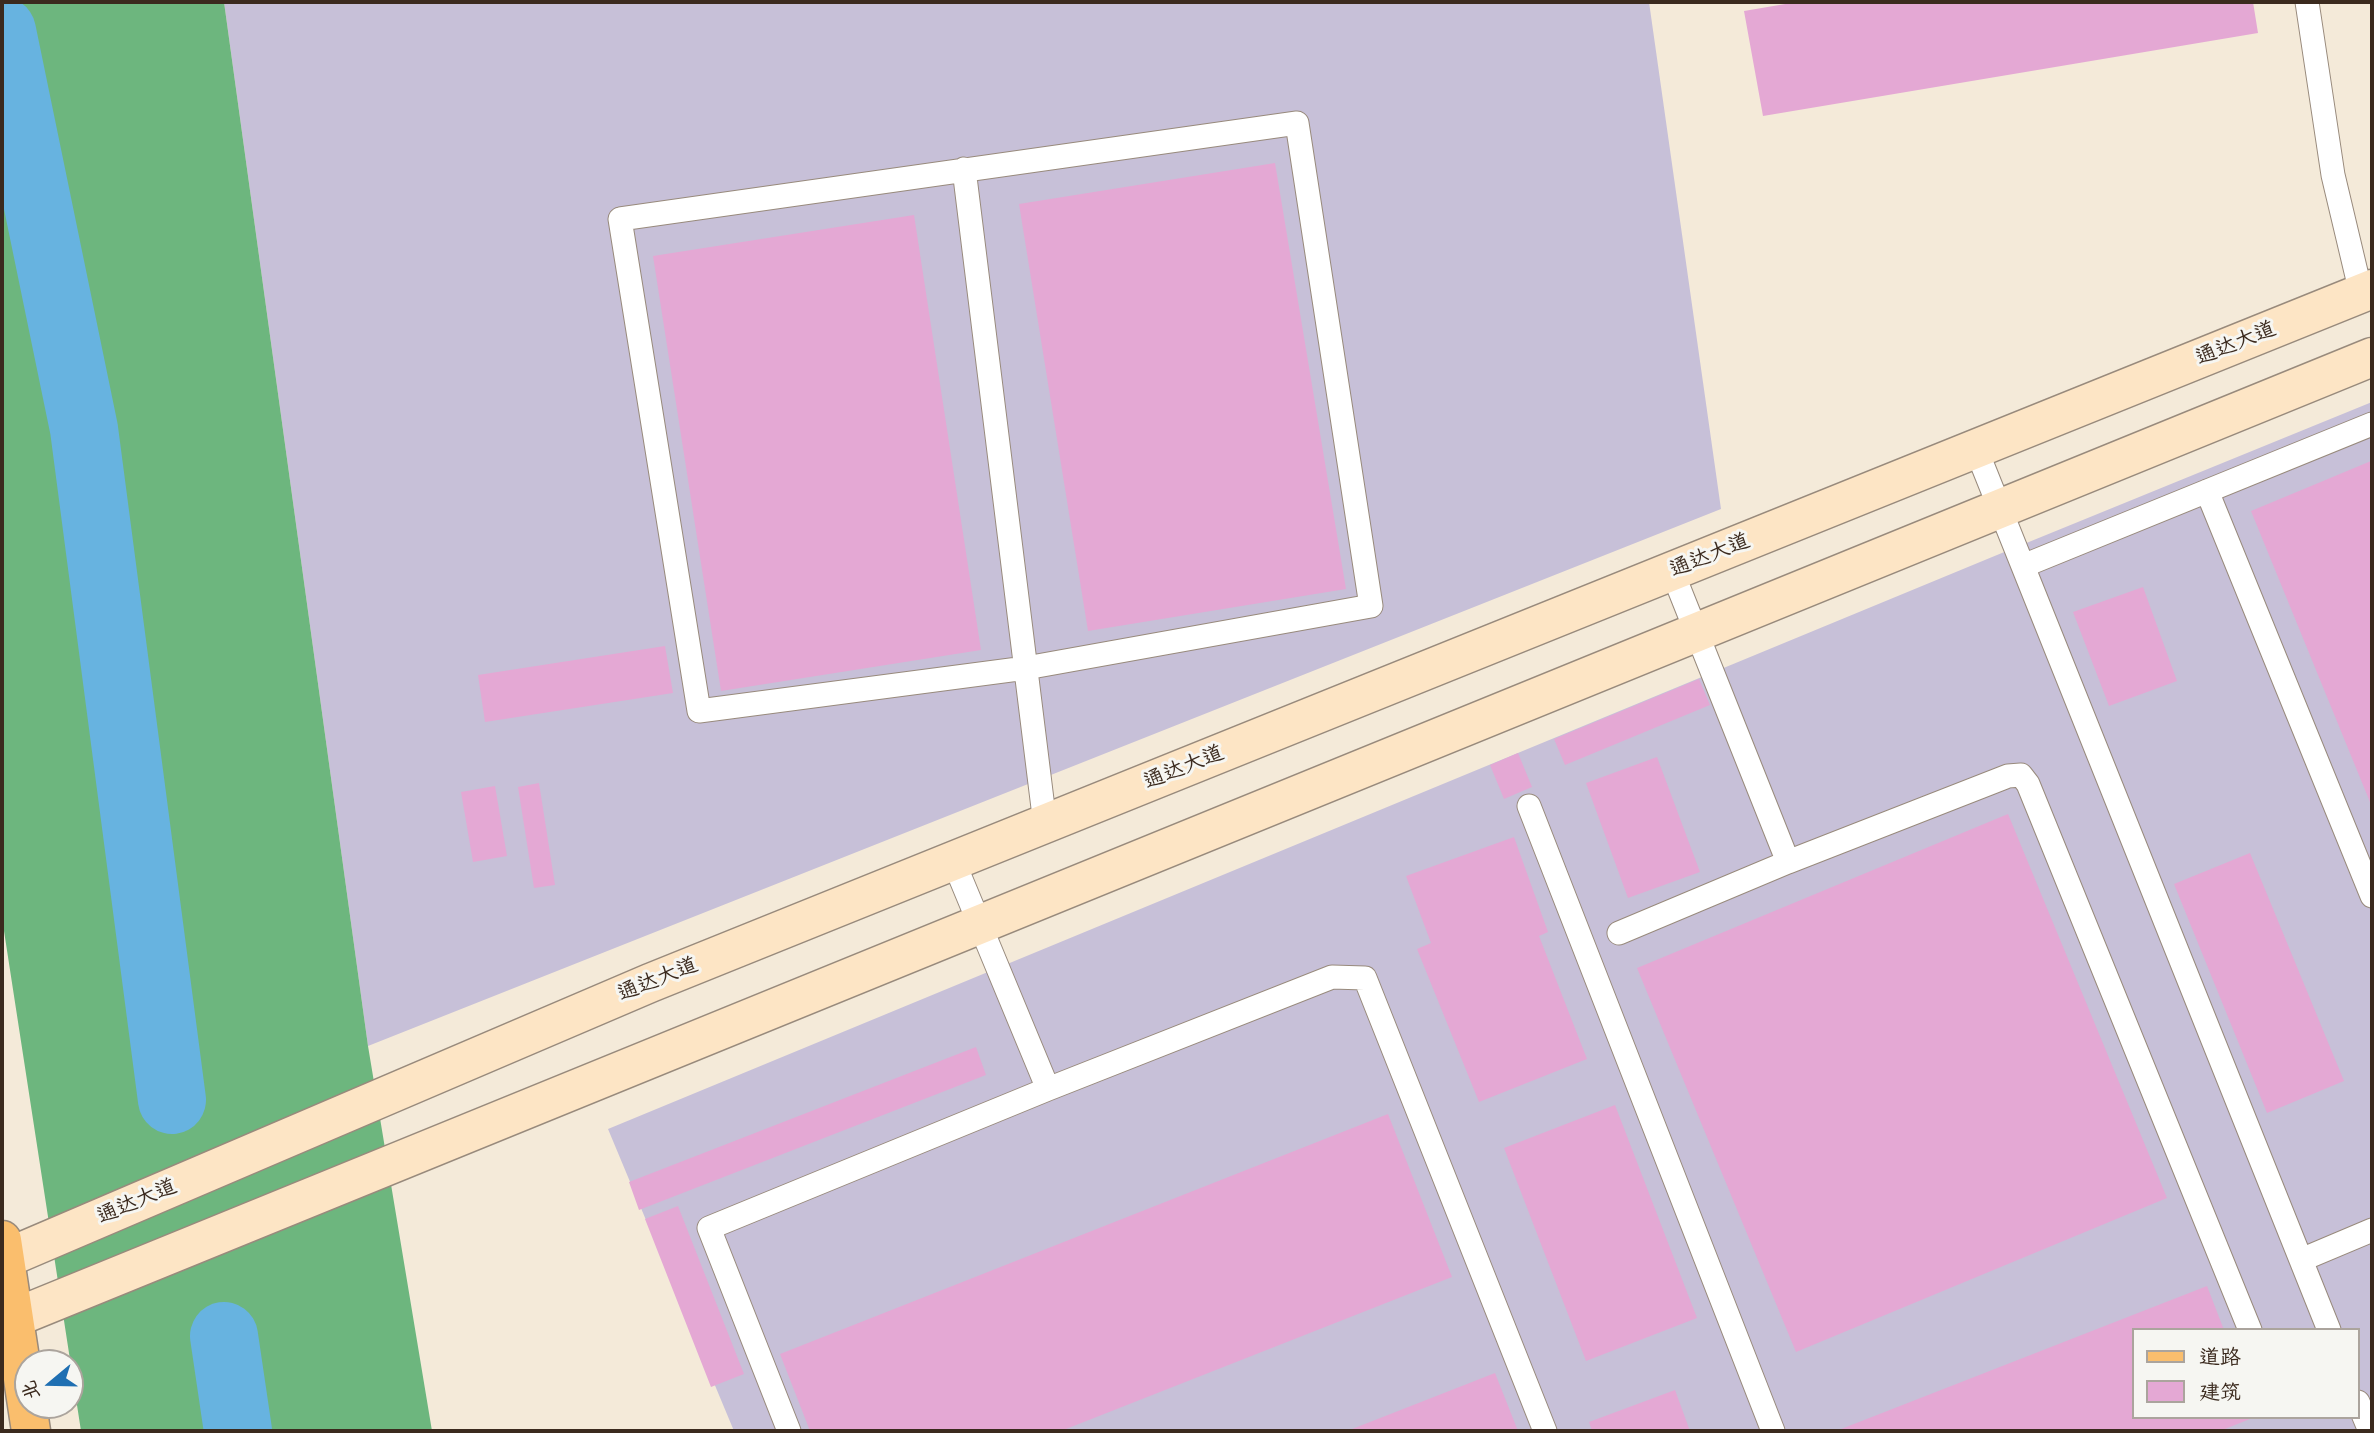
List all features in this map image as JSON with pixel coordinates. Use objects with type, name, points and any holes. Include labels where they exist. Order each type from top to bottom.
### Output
[{"type":"main road","name":"通达大道","points":[[3,1253],[650,983],[2367,291]]},
{"type":"main road","points":[[8,1321],[2372,357]]},
{"type":"main road","points":[[3,1253],[8,1321],[31,1431]]},
{"type":"lane","points":[[2307,2],[2333,174],[2367,291]]},
{"type":"lane","points":[[1297,123],[1371,606],[1026,668],[699,710],[620,219],[1297,123]]},
{"type":"lane","points":[[964,169],[1045,824]]},
{"type":"lane","points":[[2023,566],[2372,424]]},
{"type":"lane","points":[[1976,449],[2328,1328]]},
{"type":"lane","points":[[2207,491],[2372,896]]},
{"type":"lane","points":[[1672,571],[1788,862]]},
{"type":"lane","points":[[1619,933],[1788,862],[2008,776],[2021,775],[2033,796],[2249,1328]]},
{"type":"lane","points":[[1529,806],[1773,1431]]},
{"type":"lane","points":[[953,860],[1048,1089]]},
{"type":"lane","points":[[789,1431],[709,1228],[1048,1089],[1332,977],[1365,978],[1545,1431]]},
{"type":"lane","points":[[2301,1260],[2372,1230]]},
{"type":"lane","points":[[2360,1407],[2370,1431]]},
{"type":"shaded area","points":[[224,2],[1649,2],[1721,509],[368,1046]]},
{"type":"shaded area","points":[[2372,402],[2372,1431],[734,1431],[608,1129]]},
{"type":"green space","points":[[2,2],[224,2],[368,1046],[432,1431],[81,1431],[79,1419],[84,1419],[84,1349],[68,1349],[2,918]]},
{"type":"building","points":[[1797,2],[2253,2],[2258,33],[1763,116],[1744,11]]},
{"type":"building","points":[[1275,163],[1346,589],[1088,631],[1019,204]]},
{"type":"building","points":[[914,215],[981,650],[721,691],[653,256]]},
{"type":"building","points":[[2371,461],[2372,466],[2372,807],[2251,511]]},
{"type":"building","points":[[2143,587],[2177,681],[2109,706],[2073,612]]},
{"type":"building","points":[[665,646],[673,693],[485,722],[478,675]]},
{"type":"building","points":[[1699,679],[1710,705],[1565,765],[1554,739]]},
{"type":"building","points":[[1518,753],[1532,787],[1504,799],[1490,765]]},
{"type":"building","points":[[1657,757],[1700,872],[1628,898],[1586,783]]},
{"type":"building","points":[[539,783],[555,885],[534,888],[518,787]]},
{"type":"building","points":[[495,786],[507,856],[473,862],[461,792]]},
{"type":"building","points":[[2008,814],[2167,1198],[1796,1352],[1637,968]]},
{"type":"building","points":[[1514,837],[1548,932],[1539,936],[1587,1059],[1479,1102],[1417,949],[1431,943],[1406,876]]},
{"type":"building","points":[[2250,853],[2344,1081],[2267,1113],[2174,884]]},
{"type":"building","points":[[976,1047],[986,1075],[639,1210],[629,1182]]},
{"type":"building","points":[[1615,1105],[1697,1318],[1586,1361],[1504,1148]]},
{"type":"building","points":[[1388,1114],[1452,1277],[1061,1431],[810,1431],[780,1354]]},
{"type":"building","points":[[678,1206],[744,1374],[711,1387],[645,1219]]},
{"type":"building","points":[[2207,1286],[2223,1328],[2132,1328],[2132,1419],[2250,1419],[2220,1431],[1836,1431]]},
{"type":"building","points":[[1495,1373],[1518,1431],[1347,1431]]},
{"type":"building","points":[[1675,1390],[1690,1431],[1592,1431],[1589,1422]]},
{"type":"waterway","points":[[2,31],[84,429],[172,1100]]},
{"type":"waterway","points":[[224,1336],[238,1431]]}]
